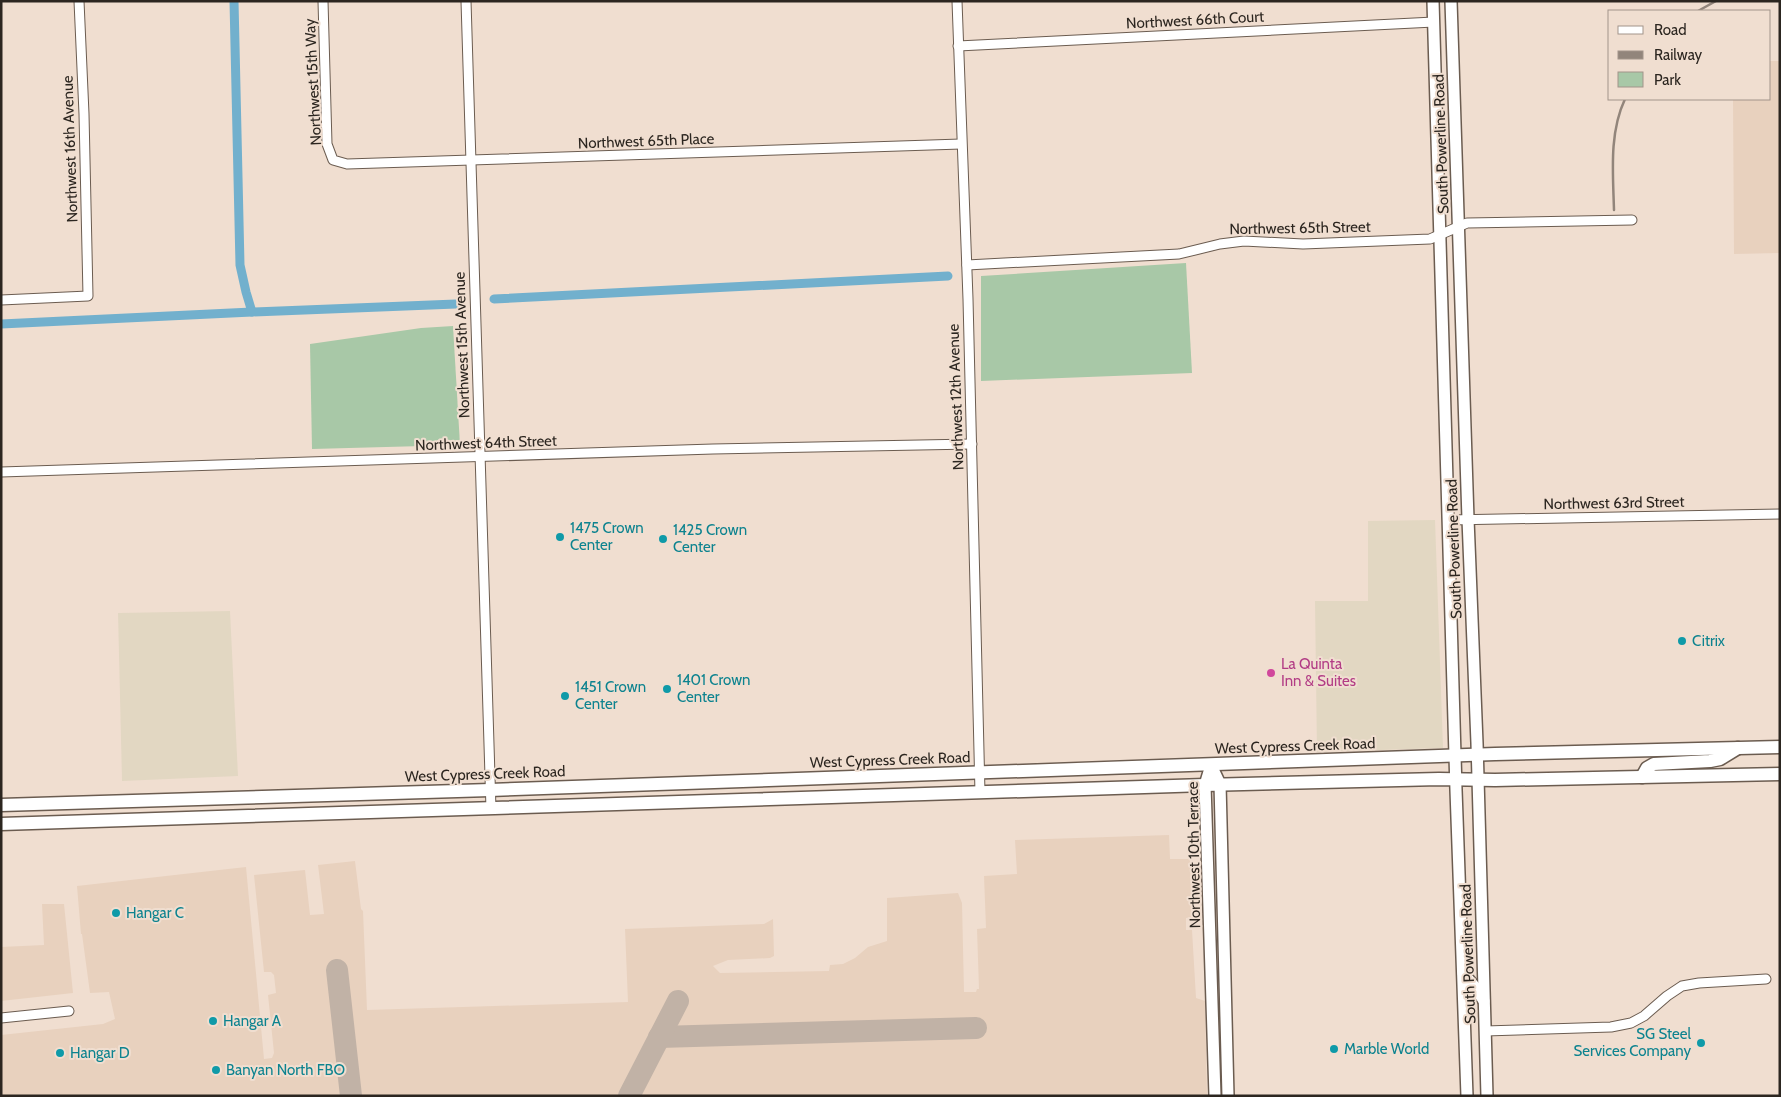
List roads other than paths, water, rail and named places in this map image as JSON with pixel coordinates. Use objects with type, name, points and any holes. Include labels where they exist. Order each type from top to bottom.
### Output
[{"type":"main road","name":"South Powerline Road","points":[[1433,1],[1467,1096]]},
{"type":"main road","name":"South Powerline Road","points":[[1451,1],[1478,780],[1486,1096]]},
{"type":"main road","name":"West Cypress Creek Road","points":[[1,806],[1780,747]]},
{"type":"main road","points":[[1642,777],[1647,768],[1654,764],[1720,760],[1738,748]]},
{"type":"main road","name":"Northwest 10th Terrace","points":[[1211,765],[1220,784],[1228,1096]]},
{"type":"main road","name":"Northwest 10th Terrace","points":[[1211,765],[1205,785],[1215,1096]]},
{"type":"main road","points":[[1,824],[1220,784],[1780,774]]},
{"type":"main road","points":[[641,804],[652,791],[670,784]]},
{"type":"main road","points":[[1463,973],[1485,1002]]},
{"type":"main road","points":[[1212,989],[1225,988]]},
{"type":"street","name":"Northwest 16th Avenue","points":[[1,300],[88,296],[84,114],[79,1]]},
{"type":"street","name":"Northwest 15th Way","points":[[323,1],[327,144],[333,160]]},
{"type":"street","name":"Northwest 15th Avenue","points":[[466,1],[491,808]]},
{"type":"street","name":"Northwest 12th Avenue","points":[[957,1],[967,265],[980,793]]},
{"type":"street","name":"Northwest 66th Court","points":[[958,46],[1434,22]]},
{"type":"street","name":"Northwest 65th Place","points":[[333,160],[347,164],[961,144]]},
{"type":"street","name":"Northwest 65th Street","points":[[967,265],[1180,254],[1220,244],[1244,241],[1304,244],[1430,238],[1467,224],[1632,220]]},
{"type":"street","name":"Northwest 64th Street","points":[[1,472],[714,449],[972,444]]},
{"type":"street","name":"Northwest 63rd Street","points":[[1449,520],[1780,514]]},
{"type":"street","points":[[1485,1031],[1610,1027],[1631,1023],[1644,1016],[1682,986],[1699,983],[1766,979]]},
{"type":"street","points":[[1,1018],[69,1010]]},
{"type":"waterway","points":[[234,1],[240,265],[252,312]]},
{"type":"waterway","points":[[494,299],[948,276]]},
{"type":"waterway","points":[[1,324],[456,304]]},
{"type":"railway","points":[[1700,10],[1716,1]]},
{"type":"railway","points":[[1614,210],[1614,139],[1616,125],[1625,100]]},
{"type":"place","name":"1475 Crown Center","points":[[560,537]]},
{"type":"place","name":"1425 Crown Center","points":[[663,539]]},
{"type":"place","name":"Citrix","points":[[1682,641]]},
{"type":"place","name":"La Quinta Inn & Suites","points":[[1271,673]]},
{"type":"place","name":"1401 Crown Center","points":[[667,689]]},
{"type":"place","name":"1451 Crown Center","points":[[565,696]]},
{"type":"place","name":"Hangar C","points":[[116,913]]},
{"type":"place","name":"Hangar A","points":[[213,1021]]},
{"type":"place","name":"SG Steel Services Company","points":[[1701,1043]]},
{"type":"place","name":"Marble World","points":[[1334,1049]]},
{"type":"place","name":"Hangar D","points":[[60,1053]]},
{"type":"place","name":"Banyan North FBO","points":[[216,1070]]}]
